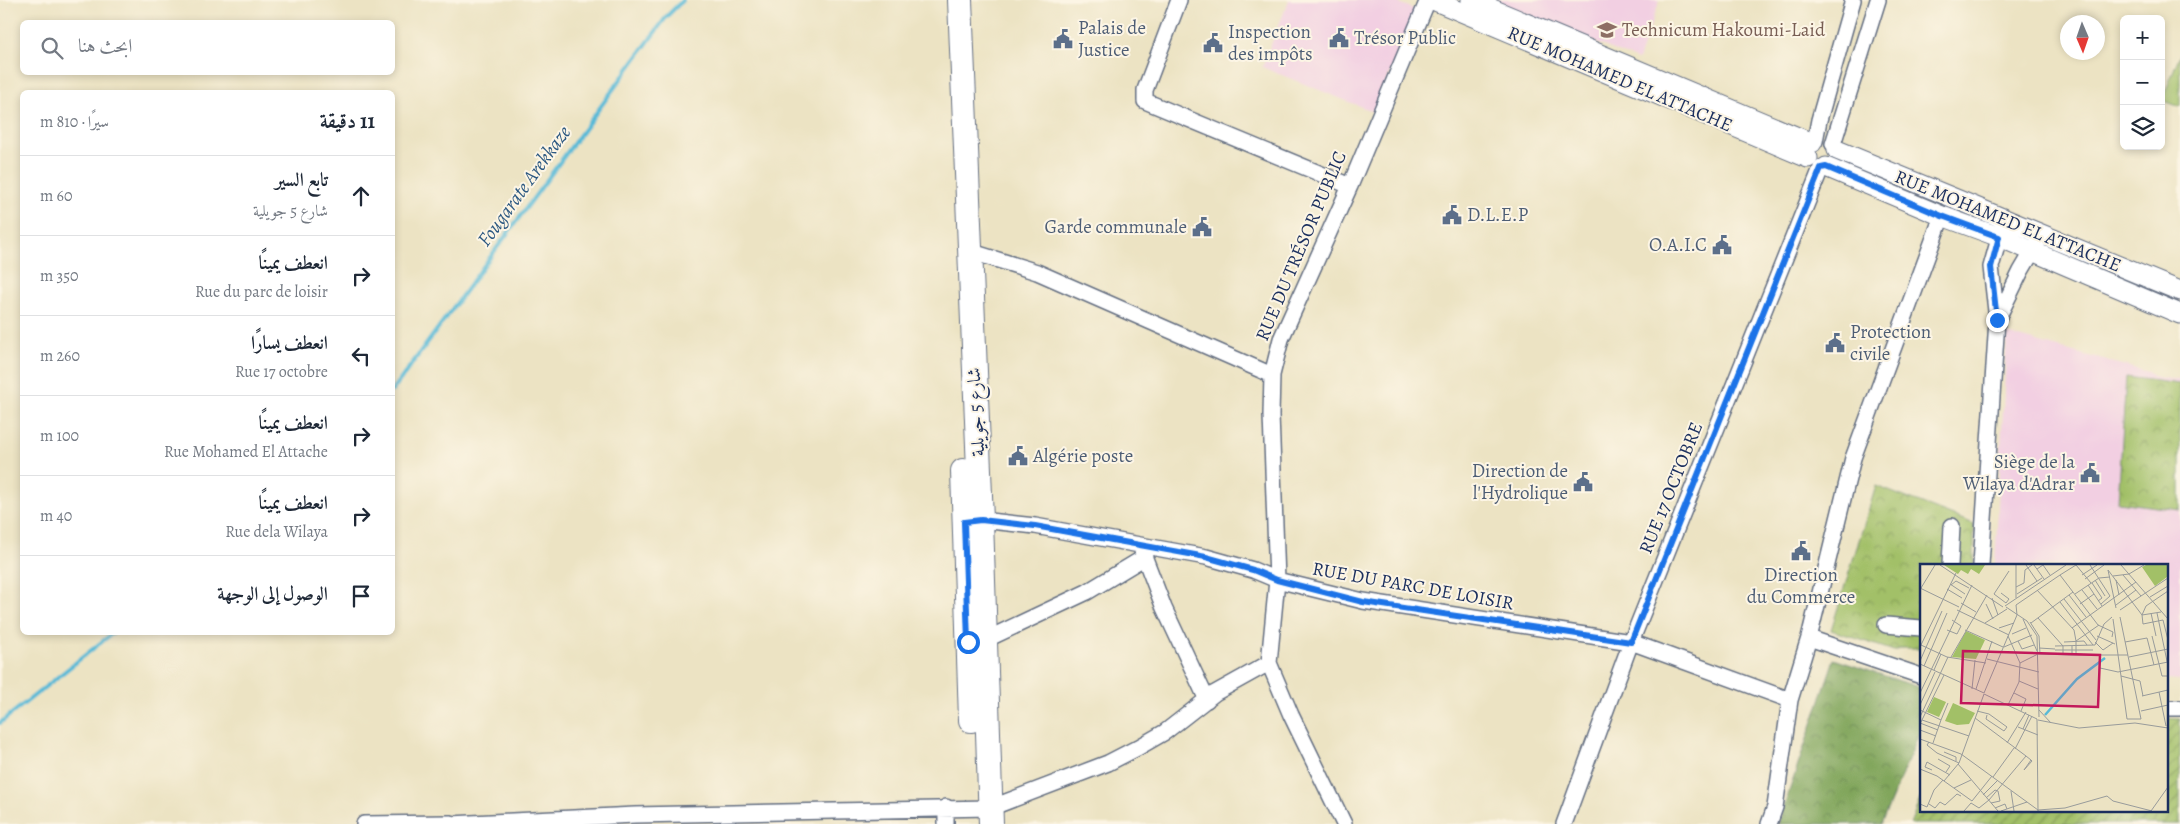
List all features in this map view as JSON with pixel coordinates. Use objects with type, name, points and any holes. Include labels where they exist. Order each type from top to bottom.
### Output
[{"type":"main road","name":"شارع 5 جويلية","points":[[947,0],[960,171],[969,252],[973,521],[985,640],[983,816]]},
{"type":"main road","name":"شارع 5 جويلية","points":[[960,0],[960,171],[983,816]]},
{"type":"street","points":[[1180,0],[1145,90],[1145,101],[1350,186]]},
{"type":"street","name":"RUE DU TRÉSOR PUBLIC","points":[[1269,663],[1277,580],[1271,415],[1272,375],[1280,339],[1350,186],[1428,0]]},
{"type":"street","name":"RUE MOHAMED EL ATTACHE","points":[[1432,0],[1503,21],[1816,155],[1881,190],[1942,216],[1999,237],[2180,314]]},
{"type":"street","name":"RUE MOHAMED EL ATTACHE","points":[[1471,0],[1503,21]]},
{"type":"street","name":"RUE 17 OCTOBRE","points":[[1564,824],[1816,155],[1819,120],[1853,0]]},
{"type":"street","points":[[1816,155],[1833,163],[1835,147],[1878,0]]},
{"type":"street","name":"RUE MOHAMED EL ATTACHE","points":[[1835,147],[1890,172],[2180,291]]},
{"type":"street","points":[[1881,190],[1890,172]]},
{"type":"street","points":[[1769,824],[1775,807],[1790,700],[1809,638],[1853,458],[1942,216]]},
{"type":"street","points":[[1981,564],[1997,320],[1991,267],[2005,219]]},
{"type":"street","points":[[1997,320],[2042,234]]},
{"type":"street","points":[[969,252],[1037,272],[1272,375]]},
{"type":"street","name":"RUE DU PARC DE LOISIR","points":[[973,521],[1035,526],[1142,551],[1206,557],[1253,570],[1277,580],[1363,602],[1631,642],[1790,700]]},
{"type":"street","points":[[1950,564],[1952,526]]},
{"type":"street","points":[[985,640],[1087,592],[1142,551],[1164,608],[1207,700]]},
{"type":"street","points":[[1886,625],[1920,628]]},
{"type":"street","points":[[1809,638],[1920,676]]},
{"type":"street","points":[[364,824],[724,819],[946,807],[983,816],[1108,763],[1165,732],[1207,700],[1269,663],[1291,715],[1343,823]]},
{"type":"street","points":[[946,807],[946,824]]},
{"type":"shaded area","name":"Trésor Public","points":[[1289,0],[1392,0],[1416,10],[1374,112],[1262,67]]},
{"type":"shaded area","name":"Technicum Hakoumi-Laid","points":[[1492,0],[1660,0],[1638,60]]},
{"type":"shaded area","name":"Siège de la Wilaya d'Adrar","points":[[2007,334],[2148,372],[2152,377],[2180,380],[2180,681],[2168,680],[2168,564],[1995,564]]},
{"type":"green space","points":[[2180,54],[2180,107],[2165,101],[2165,92]]},
{"type":"green space","points":[[2126,377],[2180,384],[2180,510],[2118,502]]},
{"type":"green space","points":[[1876,486],[1974,524],[1974,564],[1920,564],[1920,648],[1902,648],[1894,651],[1831,630]]},
{"type":"green space","points":[[1834,659],[1920,688],[1920,732],[1881,824],[1778,824]]},
{"type":"green space","points":[[2168,718],[2180,719],[2180,824],[1910,824],[1920,799],[1920,812],[2168,812]]},
{"type":"waterway","name":"Fougarate Arekkaze","points":[[395,387],[667,16],[683,0]]},
{"type":"waterway","name":"Fougarate Arekkaze","points":[[0,723],[110,635]]},
{"type":"place","name":"Technicum Hakoumi-Laid","points":[[1607,30]]},
{"type":"place","name":"Trésor Public","points":[[1339,38]]},
{"type":"place","name":"Palais de Justice","points":[[1063,39]]},
{"type":"place","name":"Inspection des impôts","points":[[1213,43]]},
{"type":"place","name":"D.L.E.P","points":[[1452,215]]},
{"type":"place","name":"Garde communale","points":[[1202,227]]},
{"type":"place","name":"O.A.I.C","points":[[1722,245]]},
{"type":"place","name":"Protection civile","points":[[1835,343]]},
{"type":"place","name":"Algérie poste","points":[[1018,456]]},
{"type":"place","name":"Siège de la Wilaya d'Adrar","points":[[2090,473]]},
{"type":"place","name":"Direction de l'Hydrolique","points":[[1583,482]]},
{"type":"place","name":"Direction du Commerce","points":[[1801,551]]},
{"type":"route","points":[[968,642],[964,522],[981,520],[1035,526],[1206,557],[1253,570],[1277,580],[1363,602],[1631,642],[1821,168],[1826,167],[1942,216],[1999,237],[1991,267],[1997,320]]}]
